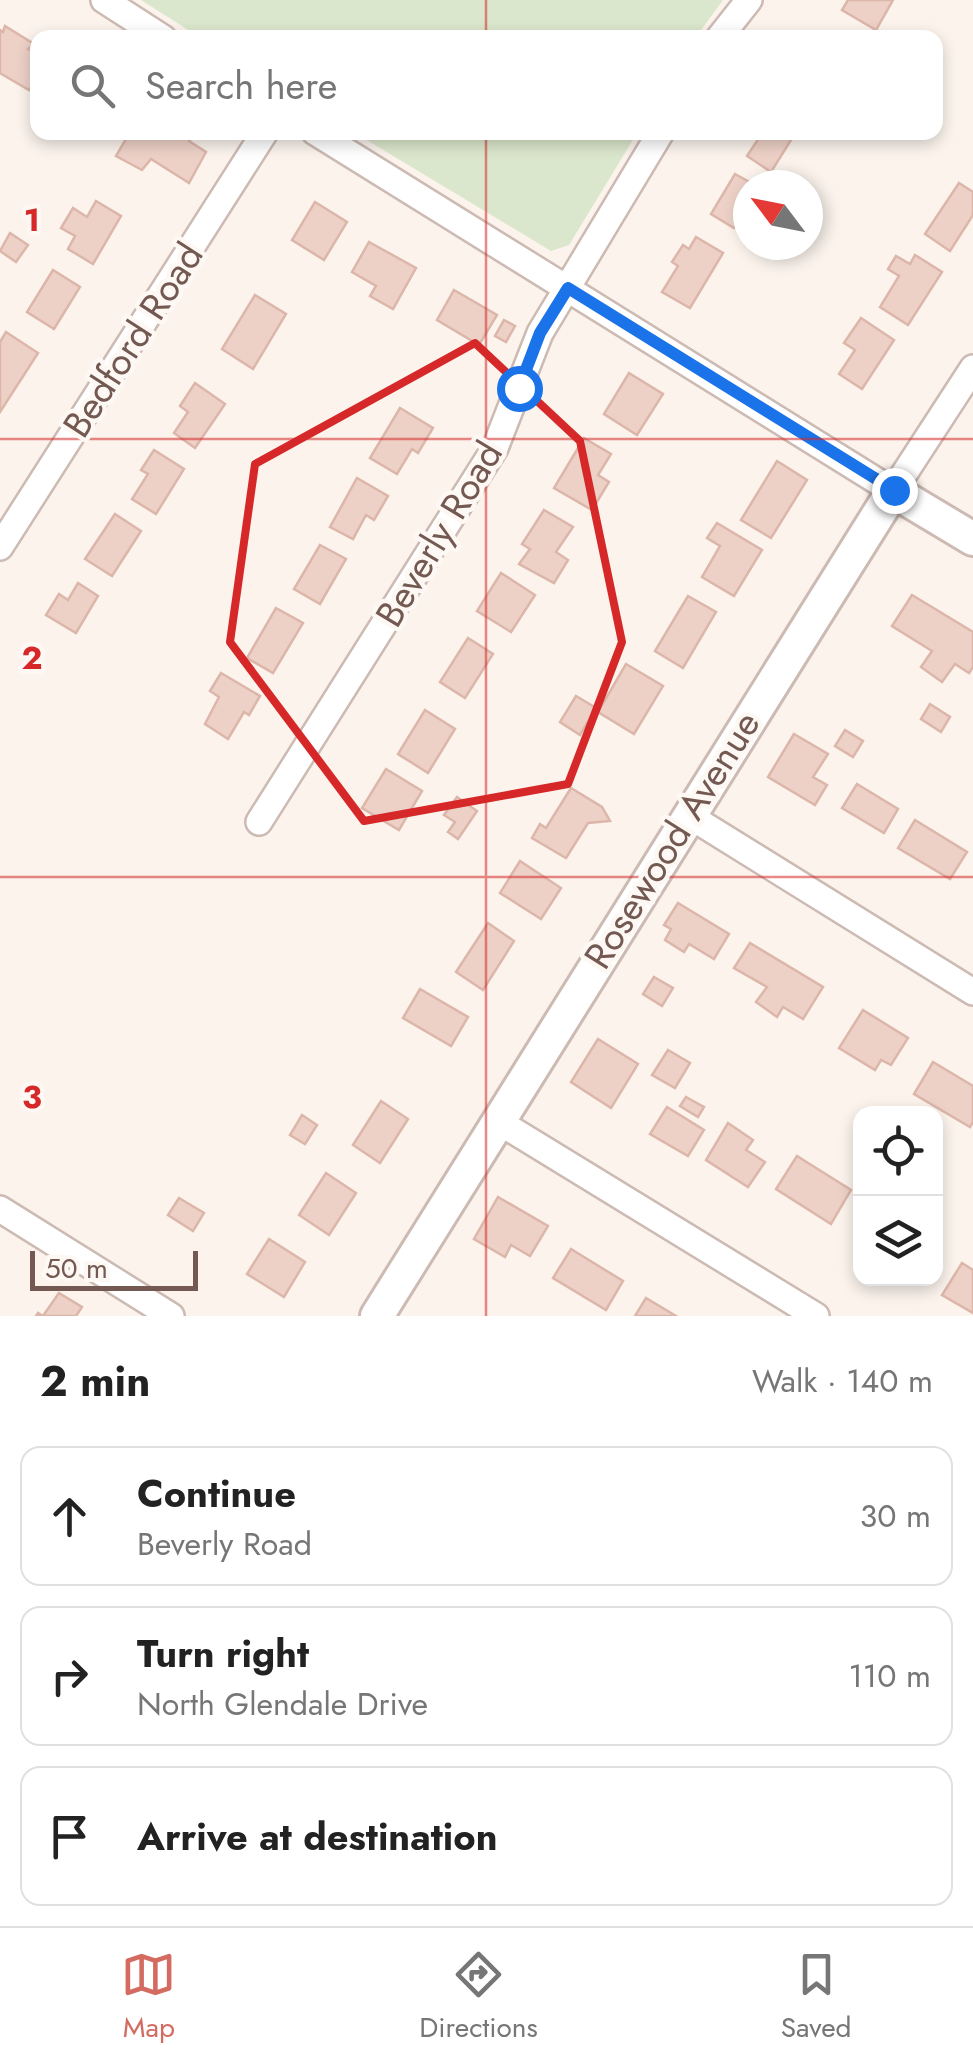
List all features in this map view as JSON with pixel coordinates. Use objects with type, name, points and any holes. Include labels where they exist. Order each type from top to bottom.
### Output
[{"type":"street","points":[[104,0],[151,30]]},
{"type":"street","points":[[725,30],[748,0]]},
{"type":"street","name":"Bedford Road","points":[[0,547],[260,140]]},
{"type":"street","points":[[328,140],[973,540]]},
{"type":"street","name":"Beverly Road","points":[[259,822],[495,448],[540,333],[656,140]]},
{"type":"street","name":"Rosewood Avenue","points":[[376,1316],[973,368]]},
{"type":"street","points":[[688,815],[973,992]]},
{"type":"street","points":[[496,1120],[816,1316]]},
{"type":"street","points":[[3,1217],[171,1316]]},
{"type":"highlighted area","points":[[475,343],[580,441],[622,642],[568,784],[364,821],[230,642],[255,464]]},
{"type":"green space","points":[[141,0],[723,0],[701,30],[188,30]]},
{"type":"green space","points":[[367,140],[633,140],[569,245],[551,251]]},
{"type":"building","points":[[848,0],[893,0],[876,30],[842,10]]},
{"type":"building","points":[[5,26],[30,42],[29,90],[0,73],[0,30],[3,32]]},
{"type":"building","points":[[125,140],[190,140],[206,152],[189,183],[151,159],[142,170],[116,156]]},
{"type":"building","points":[[758,140],[791,140],[772,170],[747,156]]},
{"type":"building","points":[[733,177],[733,227],[711,214]]},
{"type":"building","points":[[959,183],[973,192],[973,215],[950,251],[925,234]]},
{"type":"building","points":[[96,201],[121,216],[93,264],[68,249],[75,236],[61,228],[73,208],[87,217]]},
{"type":"building","points":[[315,202],[347,222],[324,260],[292,240]]},
{"type":"building","points":[[10,233],[28,245],[16,262],[0,251]]},
{"type":"building","points":[[696,237],[723,253],[690,308],[662,292],[678,266],[672,262],[683,245],[689,249]]},
{"type":"building","points":[[369,242],[416,268],[393,309],[370,296],[376,286],[352,272]]},
{"type":"building","points":[[915,255],[942,272],[908,325],[880,307],[899,276],[888,269],[896,256],[910,264]]},
{"type":"building","points":[[53,270],[80,287],[54,329],[27,312]]},
{"type":"building","points":[[454,290],[497,315],[479,345],[437,320]]},
{"type":"building","points":[[255,295],[286,314],[253,369],[222,349]]},
{"type":"building","points":[[861,318],[894,340],[862,389],[839,374],[855,350],[844,343]]},
{"type":"building","points":[[504,320],[515,326],[506,342],[495,336]]},
{"type":"building","points":[[6,332],[38,353],[0,412],[0,342]]},
{"type":"building","points":[[629,373],[663,394],[637,435],[604,414]]},
{"type":"building","points":[[195,383],[225,404],[195,448],[174,433],[188,412],[180,406]]},
{"type":"building","points":[[400,408],[433,428],[418,453],[412,449],[397,474],[370,458]]},
{"type":"building","points":[[584,438],[611,454],[598,475],[609,482],[592,510],[554,488]]},
{"type":"building","points":[[154,450],[184,469],[156,514],[132,499],[148,474],[141,470]]},
{"type":"building","points":[[777,461],[807,480],[771,538],[741,520]]},
{"type":"building","points":[[357,478],[388,496],[374,520],[366,515],[353,539],[330,527]]},
{"type":"building","points":[[544,510],[573,527],[556,552],[568,560],[554,583],[519,564],[530,549],[522,544]]},
{"type":"building","points":[[115,514],[141,531],[112,576],[85,559]]},
{"type":"building","points":[[717,523],[762,550],[734,596],[702,577],[720,546],[707,538]]},
{"type":"building","points":[[320,545],[346,559],[320,604],[294,589]]},
{"type":"building","points":[[501,573],[535,595],[511,632],[477,611]]},
{"type":"building","points":[[78,583],[98,596],[76,633],[46,615],[59,594],[68,600]]},
{"type":"building","points":[[912,595],[973,632],[973,667],[969,673],[955,664],[942,682],[921,667],[932,651],[892,626]]},
{"type":"building","points":[[688,596],[716,612],[683,668],[655,651]]},
{"type":"building","points":[[276,608],[303,623],[273,673],[247,658]]},
{"type":"building","points":[[468,638],[493,654],[465,698],[440,682]]},
{"type":"building","points":[[626,664],[663,686],[634,734],[598,712]]},
{"type":"building","points":[[221,673],[260,696],[249,715],[244,712],[228,739],[205,724],[219,697],[210,691]]},
{"type":"building","points":[[576,696],[596,708],[580,735],[560,722]]},
{"type":"building","points":[[930,704],[950,717],[941,732],[921,719]]},
{"type":"building","points":[[425,710],[455,729],[428,773],[398,754]]},
{"type":"building","points":[[845,730],[863,741],[853,757],[835,746]]},
{"type":"building","points":[[794,734],[828,754],[813,777],[827,785],[815,805],[768,777]]},
{"type":"building","points":[[386,769],[422,791],[399,830],[362,808]]},
{"type":"building","points":[[857,784],[898,809],[884,833],[842,808]]},
{"type":"building","points":[[571,788],[602,807],[610,821],[588,823],[566,858],[532,838],[540,824],[546,828]]},
{"type":"building","points":[[457,797],[477,811],[458,839],[448,832],[455,822],[444,815]]},
{"type":"building","points":[[915,820],[967,852],[950,879],[898,848]]},
{"type":"building","points":[[520,861],[561,888],[541,919],[500,893]]},
{"type":"building","points":[[678,903],[729,934],[714,959],[689,944],[684,952],[665,940],[671,929],[664,925]]},
{"type":"building","points":[[488,923],[514,941],[483,990],[456,972]]},
{"type":"building","points":[[750,943],[823,987],[803,1019],[783,1007],[777,1017],[756,1002],[767,987],[734,968]]},
{"type":"building","points":[[654,977],[673,988],[662,1006],[643,994]]},
{"type":"building","points":[[420,989],[468,1017],[451,1046],[403,1018]]},
{"type":"building","points":[[863,1010],[908,1038],[891,1065],[881,1060],[875,1070],[839,1048]]},
{"type":"building","points":[[598,1039],[638,1064],[611,1108],[571,1082]]},
{"type":"building","points":[[668,1050],[690,1063],[675,1088],[652,1075]]},
{"type":"building","points":[[933,1062],[973,1086],[973,1122],[970,1127],[943,1111],[943,1106],[934,1106],[914,1094]]},
{"type":"building","points":[[686,1097],[704,1107],[698,1117],[680,1106]]},
{"type":"building","points":[[381,1101],[408,1119],[380,1163],[353,1145]]},
{"type":"building","points":[[667,1107],[704,1130],[688,1156],[650,1134]]},
{"type":"building","points":[[302,1115],[317,1125],[305,1144],[290,1135]]},
{"type":"building","points":[[728,1123],[753,1140],[746,1150],[765,1162],[748,1187],[706,1160]]},
{"type":"building","points":[[797,1156],[851,1190],[831,1224],[776,1189]]},
{"type":"building","points":[[326,1173],[356,1193],[329,1235],[299,1215]]},
{"type":"building","points":[[498,1197],[548,1226],[530,1256],[511,1245],[505,1257],[474,1239]]},
{"type":"building","points":[[179,1198],[204,1213],[193,1231],[168,1215]]},
{"type":"building","points":[[269,1239],[305,1262],[284,1297],[247,1274]]},
{"type":"building","points":[[571,1249],[623,1281],[606,1310],[553,1278]]},
{"type":"building","points":[[962,1263],[973,1270],[973,1313],[942,1295]]},
{"type":"building","points":[[59,1293],[82,1307],[76,1316],[43,1316]]},
{"type":"building","points":[[646,1298],[676,1316],[635,1316]]},
{"type":"route","points":[[519,388],[540,333],[568,288],[894,490]]}]
